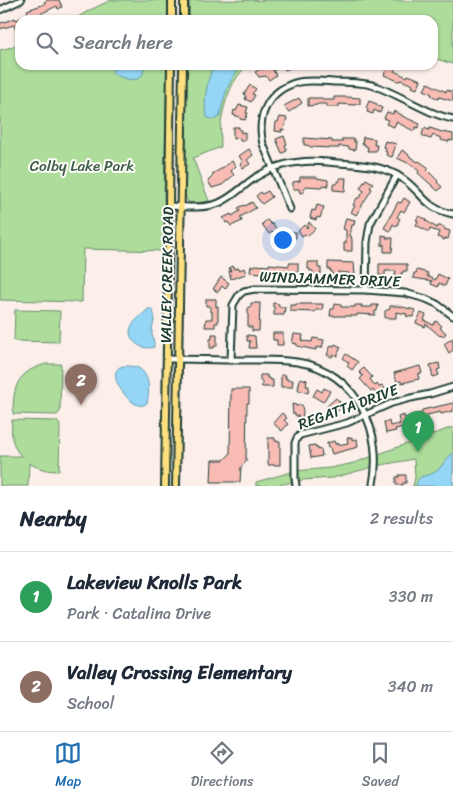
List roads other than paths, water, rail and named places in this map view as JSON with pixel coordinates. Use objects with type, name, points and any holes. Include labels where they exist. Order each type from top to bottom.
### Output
[{"type":"main road","points":[[172,0],[172,15]]},
{"type":"main road","points":[[184,0],[184,15]]},
{"type":"main road","name":"VALLEY CREEK ROAD","points":[[165,486],[171,70]]},
{"type":"main road","name":"VALLEY CREEK ROAD","points":[[176,486],[183,70]]},
{"type":"street","points":[[0,10],[21,0]]},
{"type":"street","points":[[290,209],[272,168],[261,134],[262,116],[272,99],[285,88],[301,82],[352,82],[366,84],[433,113],[453,119]]},
{"type":"street","points":[[169,206],[205,206],[220,202],[272,168],[310,161],[371,165],[397,175],[432,207],[453,214]]},
{"type":"street","points":[[366,290],[367,242],[370,224],[397,175]]},
{"type":"street","name":"WINDJAMMER DRIVE","points":[[232,360],[233,305],[244,291],[255,289],[399,292],[415,295],[437,304],[453,316]]},
{"type":"street","points":[[167,359],[297,362],[322,369],[347,388],[366,415],[376,458],[373,484]]},
{"type":"street","name":"REGATTA DRIVE","points":[[296,486],[295,443],[296,438],[300,435],[347,423],[392,403],[453,387]]},
{"type":"water","points":[[113,70],[143,70],[141,77],[138,79],[126,79],[113,73]]},
{"type":"water","points":[[212,70],[238,70],[227,89],[220,116],[214,119],[207,117],[205,98]]},
{"type":"water","points":[[148,309],[152,309],[154,318],[152,332],[154,347],[145,348],[133,341],[130,332],[132,325]]},
{"type":"water","points":[[123,366],[136,367],[144,373],[148,382],[149,393],[147,403],[144,405],[134,403],[119,387],[116,374],[117,369]]},
{"type":"water","points":[[453,453],[453,486],[416,486],[421,477],[432,474]]},
{"type":"place","name":"Valley Crossing Elementary","points":[[81,405]]},
{"type":"place","name":"Lakeview Knolls Park","points":[[418,452]]},
{"type":"park label","name":"Colby Lake Park","points":[[82,166]]}]
